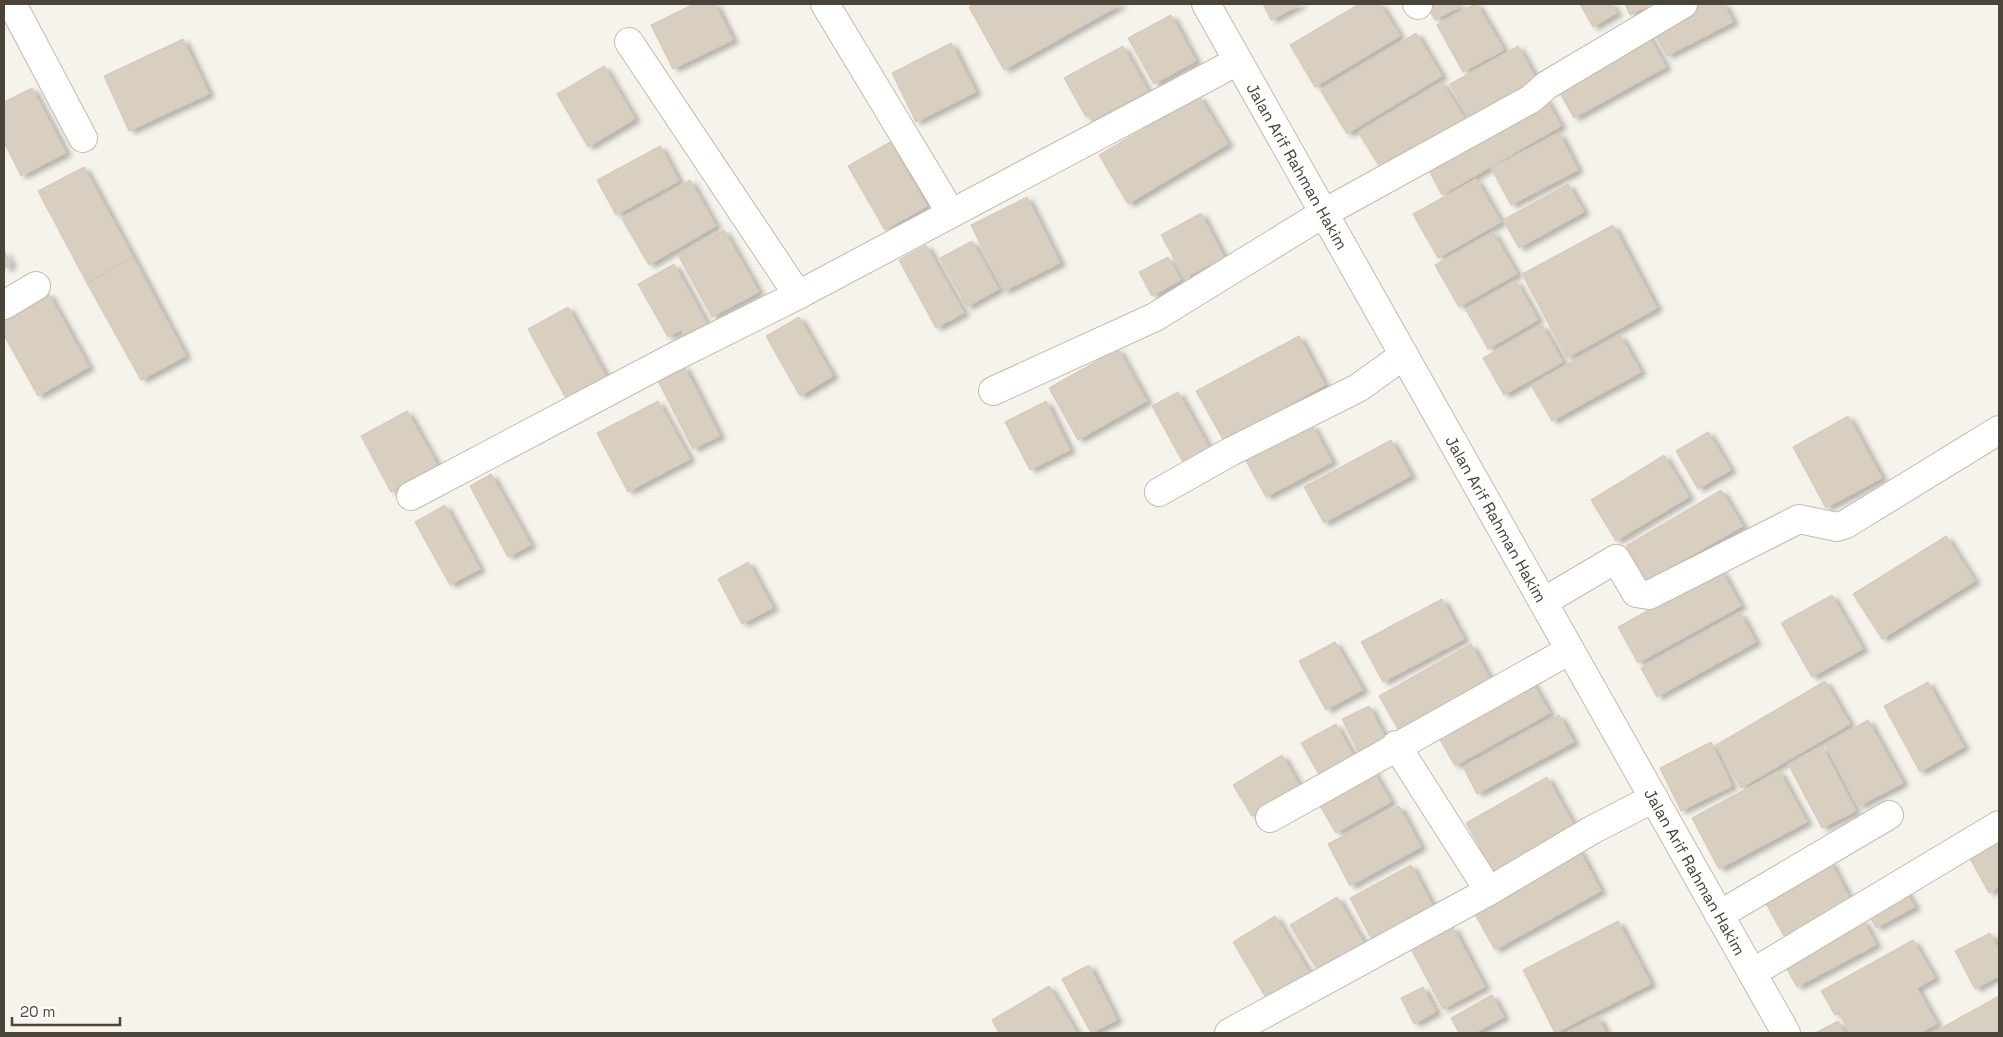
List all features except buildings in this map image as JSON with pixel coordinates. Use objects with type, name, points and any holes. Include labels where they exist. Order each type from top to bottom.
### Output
[{"type":"street","points":[[12,4],[84,138]]},
{"type":"street","points":[[825,4],[951,213]]},
{"type":"street","name":"Jalan Arif Rahman Hakim","points":[[1206,4],[1786,1033]]},
{"type":"street","points":[[993,391],[1155,317],[1324,213],[1530,100],[1547,85],[1683,4]]},
{"type":"street","points":[[629,42],[798,296]]},
{"type":"street","points":[[411,496],[668,360],[798,296],[1238,61]]},
{"type":"street","points":[[4,304],[36,286]]},
{"type":"street","points":[[1159,492],[1230,452],[1358,388],[1404,355]]},
{"type":"street","points":[[1543,602],[1616,559],[1636,593],[1649,595],[1799,519],[1837,527],[1846,524],[1999,430]]},
{"type":"street","points":[[1270,818],[1570,650]]},
{"type":"street","points":[[1396,746],[1489,891]]},
{"type":"street","points":[[1229,1033],[1489,891],[1592,830],[1654,798]]},
{"type":"street","points":[[1719,914],[1889,815]]},
{"type":"street","points":[[1752,972],[1999,825]]}]
